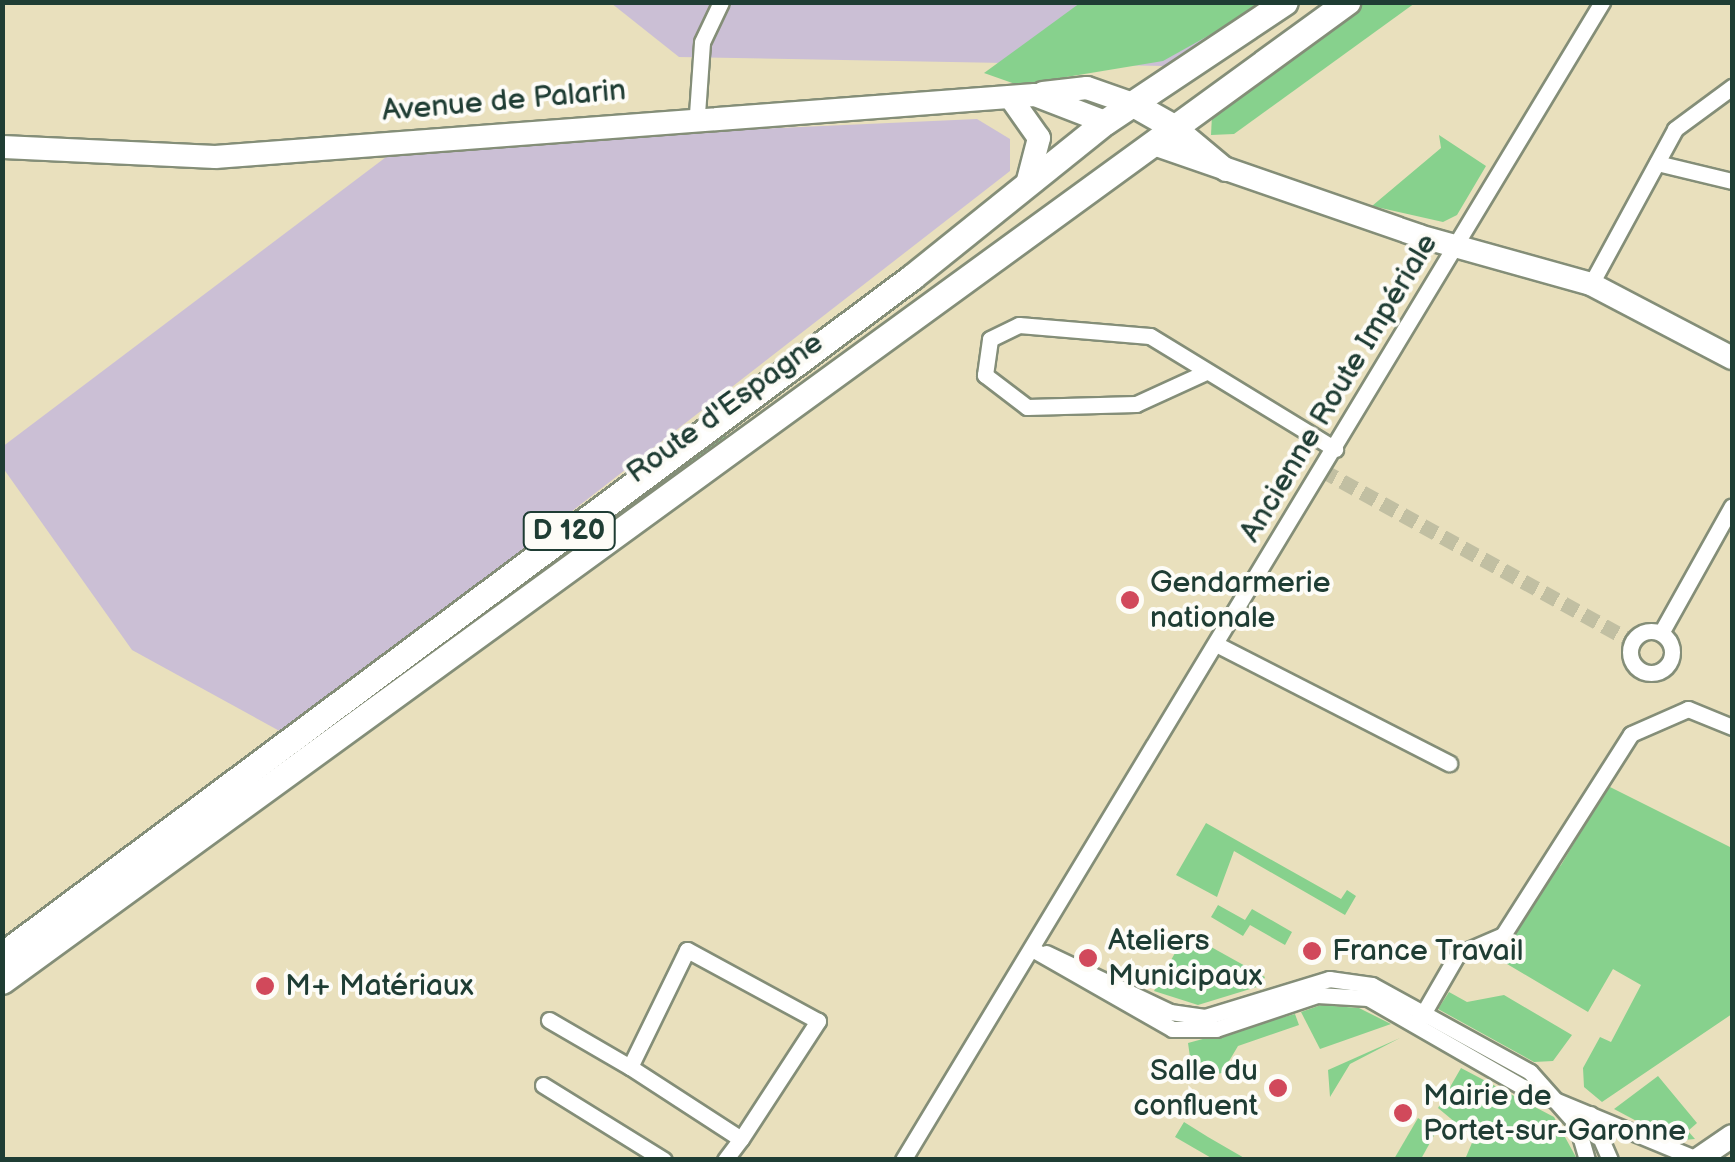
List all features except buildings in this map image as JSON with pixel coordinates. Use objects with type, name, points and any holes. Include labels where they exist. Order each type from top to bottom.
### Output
[{"type":"main road","name":"Route d'Espagne","points":[[2,954],[1020,191],[1105,122],[1284,2]]},
{"type":"main road","name":"Route d'Espagne","points":[[2,982],[1178,129],[1347,2]]},
{"type":"main road","name":"Avenue de Palarin","points":[[2,147],[214,156],[697,114],[1034,95],[1087,88],[1133,104]]},
{"type":"main road","name":"Avenue de Palarin","points":[[1034,95],[1105,122]]},
{"type":"main road","points":[[1010,96],[1039,138],[1034,172],[1020,191]]},
{"type":"main road","points":[[1133,104],[1178,129],[1228,172]]},
{"type":"main road","points":[[1105,122],[1250,182],[1590,284],[1732,358]]},
{"type":"main road","points":[[1696,1159],[1732,1136]]},
{"type":"street","points":[[697,114],[702,42],[721,2]]},
{"type":"street","name":"Ancienne Route Impériale","points":[[904,1160],[1602,2]]},
{"type":"street","points":[[1590,284],[1656,162],[1689,112],[1732,87]]},
{"type":"street","points":[[1656,162],[1732,181]]},
{"type":"street","points":[[1206,372],[1136,404],[1028,407],[985,375],[990,339],[1019,325],[1150,336],[1335,449]]},
{"type":"street","points":[[1661,634],[1732,506]]},
{"type":"street","points":[[1216,644],[1449,763]]},
{"type":"street","points":[[1420,1020],[1468,944],[1503,934],[1631,734],[1688,709],[1732,727]]},
{"type":"street","points":[[1032,948],[1172,1029],[1216,1029],[1331,993],[1368,998],[1420,1020],[1523,1087],[1554,1093],[1655,1148],[1696,1159]]},
{"type":"street","points":[[630,1067],[687,950],[818,1021],[725,1160]]},
{"type":"street","points":[[550,1020],[740,1139]]},
{"type":"street","points":[[542,1085],[664,1160]]},
{"type":"street","points":[[1554,1093],[1587,1160]]},
{"type":"street","points":[[1588,1111],[1610,1160]]},
{"type":"shaded area","points":[[611,3],[1259,3],[1164,66],[679,57]]},
{"type":"shaded area","points":[[977,119],[1010,139],[1010,171],[285,734],[132,650],[3,468],[2,447],[402,145]]},
{"type":"green space","points":[[1080,3],[1267,3],[1163,61],[1018,85],[984,73]]},
{"type":"green space","points":[[1359,3],[1415,3],[1234,134],[1211,135],[1212,115]]},
{"type":"green space","points":[[1439,135],[1486,166],[1457,215],[1443,222],[1372,206],[1441,148]]},
{"type":"green space","points":[[723,434],[728,437],[3,965],[325,725]]},
{"type":"green space","points":[[1608,786],[1732,848],[1732,1014],[1602,1102],[1584,1087],[1583,1068],[1600,1037],[1611,1042],[1641,985],[1613,969],[1588,1012],[1480,948],[1561,865]]},
{"type":"green space","points":[[1206,823],[1341,899],[1347,890],[1356,896],[1345,915],[1234,851],[1217,897],[1176,875]]},
{"type":"green space","points":[[1218,905],[1245,920],[1252,909],[1292,932],[1285,945],[1250,925],[1243,936],[1211,917]]},
{"type":"green space","points":[[1186,933],[1265,977],[1260,986],[1198,1005],[1154,991]]},
{"type":"green space","points":[[1449,992],[1467,1002],[1504,995],[1572,1035],[1553,1061],[1534,1062],[1438,1009]]},
{"type":"green space","points":[[1321,1005],[1359,1008],[1391,1024],[1320,1049],[1301,1012]]},
{"type":"green space","points":[[1295,1014],[1299,1025],[1238,1046],[1222,1073],[1193,1078],[1188,1043]]},
{"type":"green space","points":[[1400,1038],[1350,1064],[1330,1097],[1328,1070]]},
{"type":"green space","points":[[1461,1068],[1554,1117],[1577,1159],[1466,1157],[1474,1138],[1438,1108]]},
{"type":"green space","points":[[1658,1076],[1697,1123],[1688,1131],[1695,1139],[1674,1141],[1614,1109]]},
{"type":"green space","points":[[1418,1118],[1437,1130],[1421,1159],[1394,1159]]},
{"type":"green space","points":[[1184,1122],[1246,1159],[1213,1159],[1175,1137]]},
{"type":"tunnel","points":[[1322,470],[1633,642]]},
{"type":"place","name":"Gendarmerie nationale","points":[[1130,600]]},
{"type":"place","name":"France Travail","points":[[1312,951]]},
{"type":"place","name":"Ateliers Municipaux","points":[[1088,958]]},
{"type":"place","name":"M+ Matériaux","points":[[265,986]]},
{"type":"place","name":"Salle du confluent","points":[[1278,1088]]},
{"type":"place","name":"Mairie de Portet-sur-Garonne","points":[[1403,1113]]}]
